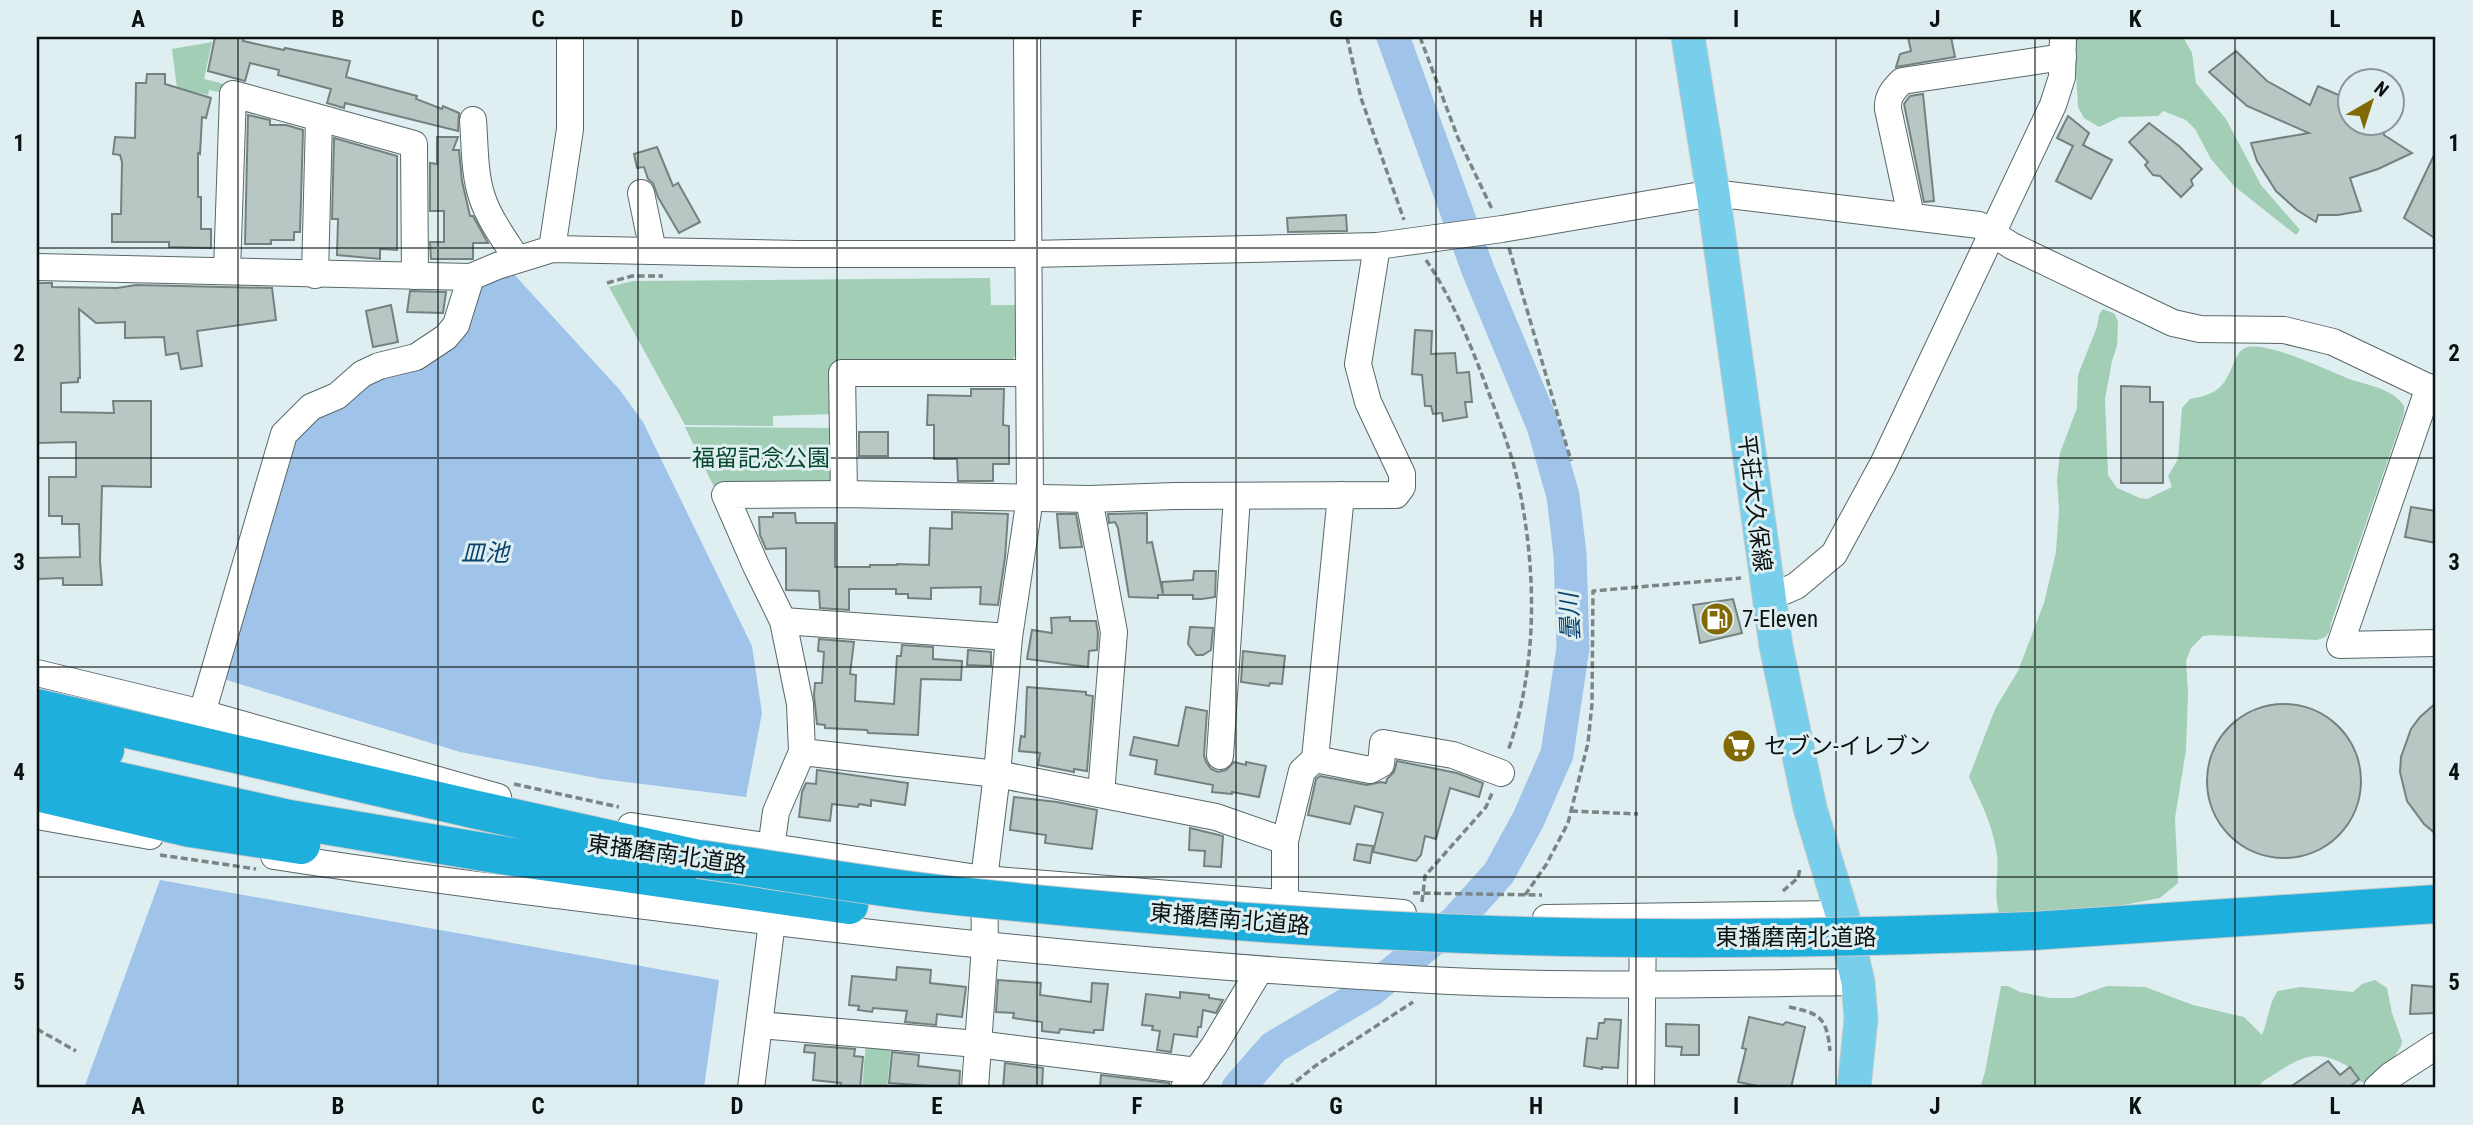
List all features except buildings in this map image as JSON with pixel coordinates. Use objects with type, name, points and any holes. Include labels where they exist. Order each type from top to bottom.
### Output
[{"type":"highway","points":[[37,708],[699,859]]},
{"type":"highway","name":"東播磨南北道路","points":[[37,736],[304,793],[513,831],[935,894],[1264,923],[1567,937],[1861,937],[2032,941],[2436,931]]},
{"type":"highway","name":"東播磨南北道路","points":[[37,763],[289,819],[508,856],[849,905],[1240,940],[1442,953],[1868,955],[2436,904]]},
{"type":"highway","points":[[37,792],[190,828],[284,843],[701,895],[849,905]]},
{"type":"main road","name":"平荘大久保線","points":[[1688,37],[1713,193],[1758,588],[1776,646],[1810,808],[1842,915],[1858,982],[1861,1019],[1854,1088]]},
{"type":"street","points":[[552,248],[570,129],[570,37]]},
{"type":"street","points":[[975,1088],[985,946],[984,879],[997,774],[1009,637],[1030,499],[1027,37]]},
{"type":"street","points":[[1758,588],[1796,586],[1834,554],[1883,464],[2053,105],[2062,77],[2063,47],[1902,81],[1894,89],[1888,100],[1888,109],[1910,216]]},
{"type":"street","points":[[227,271],[233,94],[414,144],[415,276]]},
{"type":"street","points":[[315,275],[319,119]]},
{"type":"street","points":[[473,120],[477,178],[482,198],[517,260]]},
{"type":"street","points":[[641,193],[653,251]]},
{"type":"street","points":[[37,267],[471,277],[552,248],[797,254],[1030,254],[1377,246],[1502,229],[1713,193],[1979,225],[1993,235],[2173,323],[2200,329],[2284,330],[2333,342],[2432,389],[2340,645],[2436,643]]},
{"type":"street","points":[[771,848],[776,812],[802,752],[800,704],[783,621],[725,495],[844,494],[1089,499],[1396,495],[1402,486],[1402,474],[1368,402],[1358,365],[1377,246]]},
{"type":"street","points":[[202,713],[284,434],[305,412],[337,396],[362,374],[379,366],[416,357],[446,337],[456,325],[471,277]]},
{"type":"street","points":[[844,494],[842,373],[1028,373]]},
{"type":"street","points":[[1285,903],[1285,841],[1302,771],[1315,759],[1341,495]]},
{"type":"street","points":[[1220,757],[1237,496]]},
{"type":"street","points":[[1089,499],[1114,632],[1101,794]]},
{"type":"street","points":[[783,621],[1009,637]]},
{"type":"street","points":[[37,673],[202,713],[499,797],[635,827],[984,879],[1285,903],[1422,899],[1519,903],[1643,918],[1842,915]]},
{"type":"street","points":[[1315,759],[1370,770],[1381,764],[1383,743],[1454,755],[1501,773]]},
{"type":"street","points":[[802,752],[997,774],[1216,817],[1285,841]]},
{"type":"street","points":[[37,816],[364,870],[772,922],[985,946],[1259,971],[1454,981],[1642,985],[1858,982]]},
{"type":"street","points":[[1641,1088],[1643,918]]},
{"type":"street","points":[[751,1088],[772,922]]},
{"type":"street","points":[[760,1026],[977,1044],[1190,1080],[1259,971]]},
{"type":"street","points":[[2377,1088],[2390,1076],[2436,1046]]},
{"type":"path","points":[[1347,37],[1361,98],[1413,241],[1438,277],[1472,349],[1518,481],[1533,603],[1531,648],[1515,733],[1501,773],[1486,807],[1425,876],[1422,899],[1519,903],[1552,895]]},
{"type":"path","points":[[1420,37],[1458,138],[1502,229],[1519,277],[1571,461]]},
{"type":"path","points":[[1519,903],[1546,866],[1568,823],[1588,743],[1592,704],[1593,591],[1758,588]]},
{"type":"path","points":[[514,784],[619,807]]},
{"type":"path","points":[[1571,811],[1638,814]]},
{"type":"path","points":[[1780,892],[1787,890],[1798,878],[1802,864]]},
{"type":"path","points":[[1288,1088],[1315,1066],[1423,995]]},
{"type":"path","points":[[1778,1006],[1814,1013],[1828,1029],[1831,1062]]},
{"type":"path","points":[[37,1029],[76,1051]]},
{"type":"green space","points":[[2074,37],[2183,37],[2192,53],[2196,83],[2226,119],[2261,185],[2300,230],[2296,235],[2234,186],[2211,159],[2195,129],[2186,120],[2163,111],[2158,116],[2120,117],[2099,127],[2084,118],[2078,107]]},
{"type":"green space","points":[[212,42],[204,79],[224,84],[223,93],[209,90],[208,95],[177,88],[172,49]]},
{"type":"green space","points":[[990,278],[991,305],[1015,305],[1016,355],[1009,363],[834,363],[834,414],[773,416],[773,426],[685,425],[609,287],[633,281]]},
{"type":"green space","points":[[2103,309],[2115,314],[2118,322],[2117,346],[2105,399],[2108,475],[2117,488],[2140,498],[2147,499],[2172,487],[2168,476],[2178,459],[2182,408],[2190,399],[2208,395],[2219,388],[2239,353],[2245,348],[2254,346],[2282,352],[2383,390],[2401,402],[2404,414],[2327,635],[2317,640],[2211,635],[2203,636],[2191,648],[2186,661],[2186,750],[2175,818],[2178,883],[2160,898],[2087,912],[2001,920],[1997,901],[1997,858],[1994,840],[1969,777],[1995,709],[2018,671],[2044,603],[2056,552],[2060,453],[2077,408],[2078,375]]},
{"type":"green space","name":"福留記念公園","points":[[685,427],[835,428],[836,479],[829,488],[714,487]]},
{"type":"green space","points":[[2375,980],[2387,988],[2402,1041],[2390,1065],[2365,1083],[2358,1081],[2355,1071],[2341,1062],[2317,1056],[2297,1061],[2262,1082],[2258,1088],[1980,1088],[2001,986],[2050,998],[2073,998],[2107,986],[2145,987],[2193,1005],[2244,1017],[2262,1035],[2278,991],[2301,987],[2353,992],[2362,984]]},
{"type":"green space","points":[[866,1043],[891,1045],[887,1088],[862,1088]]},
{"type":"water","name":"皿池","points":[[511,271],[619,389],[643,422],[752,646],[762,713],[746,797],[602,779],[460,752],[220,678],[288,437],[372,378],[418,367],[476,286]]},
{"type":"water","points":[[160,880],[719,980],[704,1088],[84,1088]]},
{"type":"waterway","name":"曇川","points":[[1238,1088],[1274,1047],[1371,990],[1456,921],[1499,873],[1528,820],[1557,754],[1573,648],[1570,554],[1563,496],[1543,426],[1478,270],[1393,37]]},
{"type":"place","name":"7-Eleven","points":[[1717,619]]},
{"type":"place","name":"セブン-イレブン","points":[[1739,746]]}]
